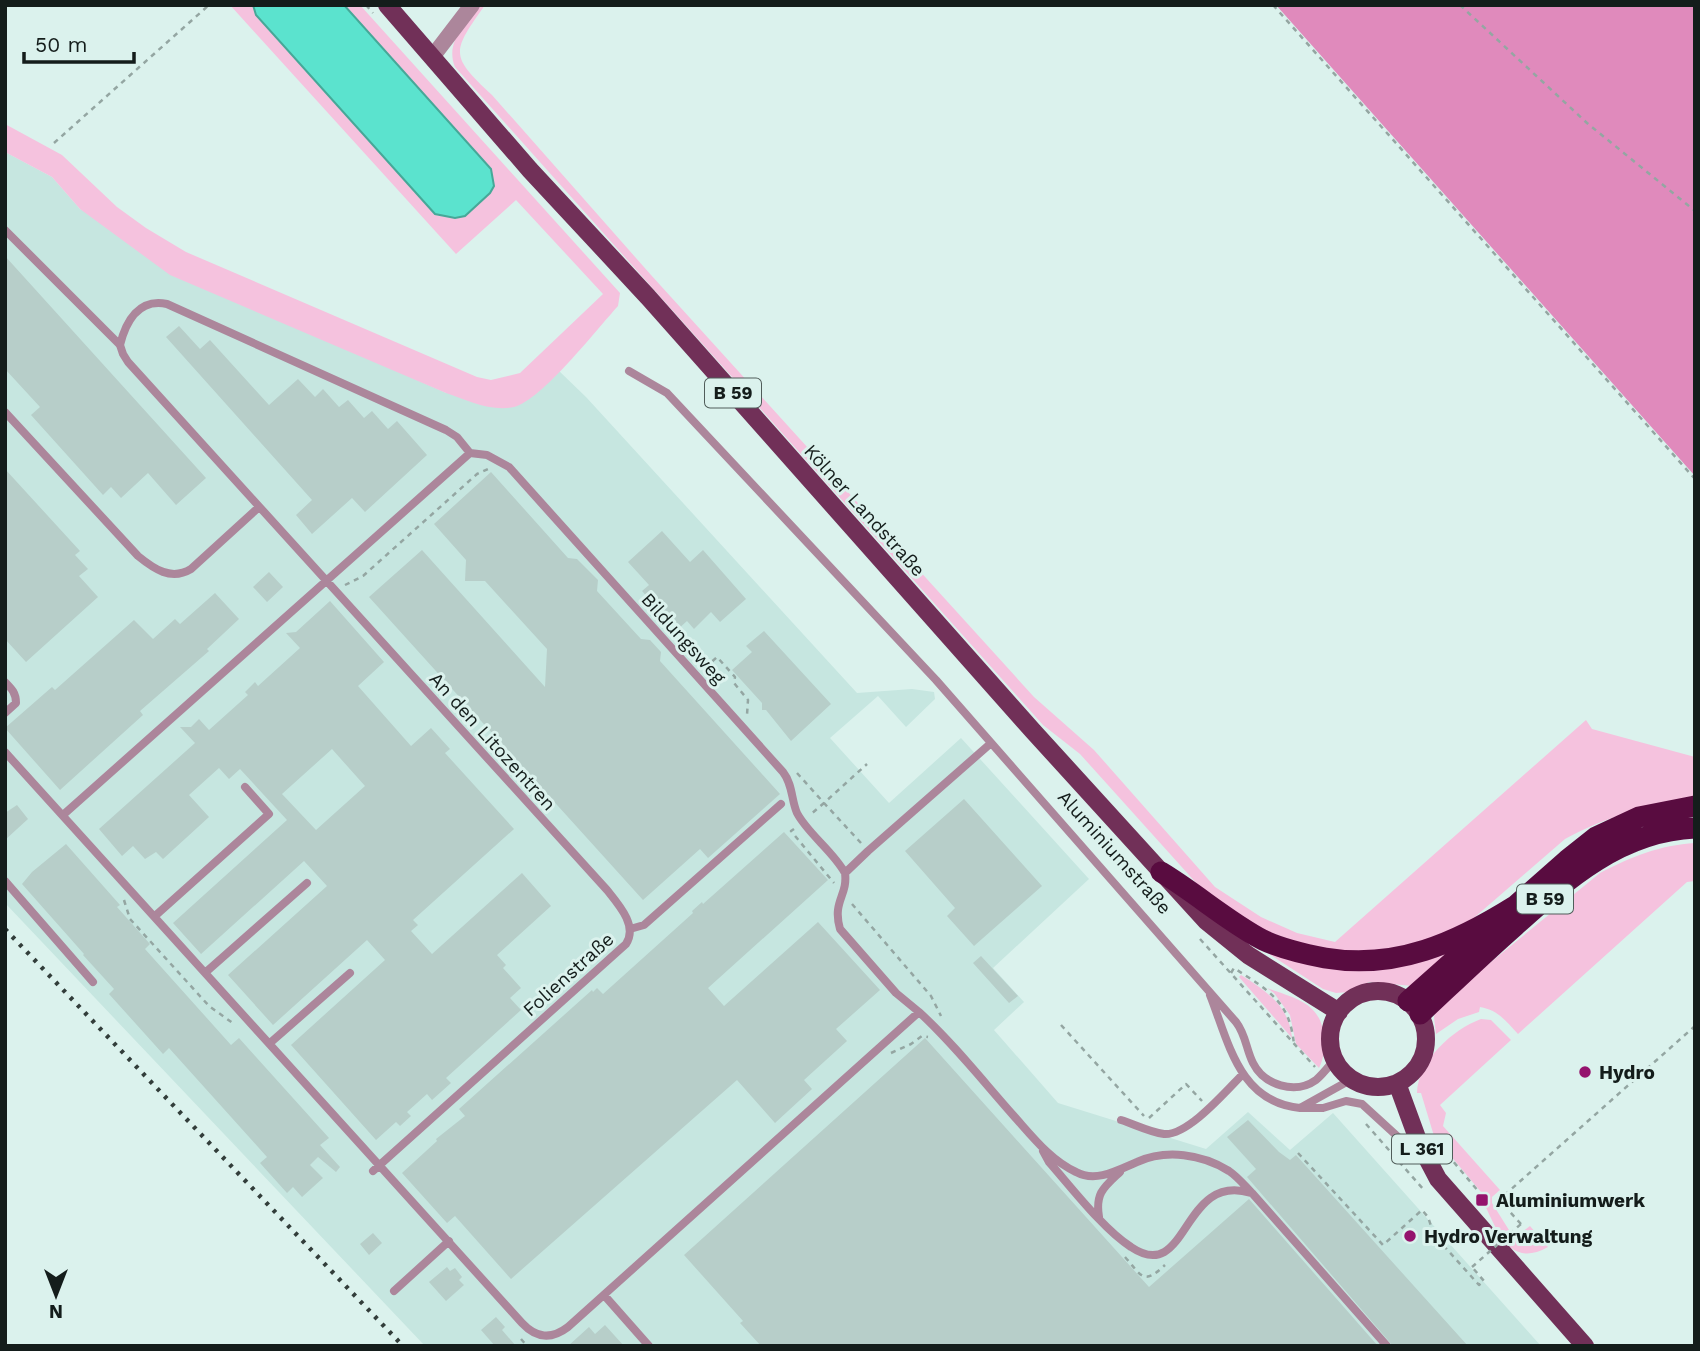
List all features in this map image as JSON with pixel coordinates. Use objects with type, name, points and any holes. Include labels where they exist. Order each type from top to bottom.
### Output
[{"type":"highway","points":[[1414,1008],[1515,906],[1567,860],[1608,830],[1639,817],[1695,806]]},
{"type":"highway","name":"B 59","points":[[1414,1008],[1588,865],[1640,838],[1695,828]]},
{"type":"highway","points":[[1161,872],[1266,941],[1298,952],[1332,959],[1382,960],[1428,951],[1458,939],[1515,906]]},
{"type":"main road","name":"Kölner Landstraße","points":[[387,5],[530,170],[657,307],[1206,921],[1230,942],[1339,1012]]},
{"type":"main road","points":[[1371,992],[1387,992],[1414,1008],[1426,1032],[1425,1051],[1415,1070],[1397,1083],[1374,1086],[1352,1079],[1335,1059],[1331,1035],[1339,1012],[1356,996],[1371,992]]},
{"type":"main road","name":"L 361","points":[[1397,1083],[1427,1160],[1444,1187],[1585,1346]]},
{"type":"street","points":[[433,56],[472,5]]},
{"type":"lane","name":"An den Litozentren","points":[[5,230],[120,345],[128,362],[607,890],[622,911],[630,929]]},
{"type":"lane","points":[[62,815],[470,453],[457,437],[446,429],[167,304],[148,304],[136,311],[125,329],[120,345]]},
{"type":"lane","name":"Aluminiumstraße","points":[[629,371],[667,393],[926,670],[1239,1026],[1255,1066],[1270,1081],[1284,1086],[1304,1086],[1319,1078],[1335,1059]]},
{"type":"lane","points":[[5,412],[131,549],[162,572],[178,574],[191,569],[259,507]]},
{"type":"lane","name":"Bildungsweg","points":[[470,453],[487,455],[509,467],[787,777],[797,812],[845,873]]},
{"type":"lane","points":[[5,682],[14,692],[16,703],[5,713]]},
{"type":"lane","points":[[990,744],[845,873],[846,882],[837,910],[840,929],[895,993],[939,1031],[1040,1146],[1065,1166],[1087,1177],[1122,1170],[1154,1157],[1204,1158],[1231,1172],[1387,1346]]},
{"type":"lane","points":[[5,752],[522,1323],[537,1335],[550,1336],[561,1332],[919,1012]]},
{"type":"lane","points":[[155,916],[269,814],[245,788]]},
{"type":"lane","name":"Folienstraße","points":[[373,1171],[624,947],[630,937],[630,929],[644,926],[781,804]]},
{"type":"lane","points":[[5,881],[93,982]]},
{"type":"lane","points":[[206,972],[307,883]]},
{"type":"lane","points":[[270,1043],[350,973]]},
{"type":"lane","name":"Aluminiumstraße","points":[[1208,989],[1243,1074],[1256,1091],[1272,1101],[1300,1108]]},
{"type":"lane","points":[[1121,1120],[1160,1133],[1174,1133],[1188,1126],[1243,1074]]},
{"type":"lane","points":[[1300,1108],[1352,1079]]},
{"type":"lane","points":[[1300,1108],[1323,1108],[1346,1101],[1362,1104],[1427,1160]]},
{"type":"lane","points":[[1040,1146],[1049,1162],[1100,1218],[1131,1248],[1144,1253],[1167,1251],[1177,1242],[1198,1209],[1214,1194],[1226,1189],[1252,1193]]},
{"type":"lane","points":[[1100,1218],[1098,1197],[1103,1188],[1122,1170]]},
{"type":"lane","points":[[394,1291],[449,1241]]},
{"type":"lane","points":[[604,1295],[649,1346]]},
{"type":"path","points":[[54,143],[209,5]]},
{"type":"path","points":[[1273,5],[1695,479]]},
{"type":"path","points":[[1460,5],[1587,123],[1695,211]]},
{"type":"path","points":[[338,592],[363,576],[477,474],[484,470],[493,470]]},
{"type":"path","points":[[696,676],[717,657],[735,677],[734,683],[748,700],[749,720]]},
{"type":"path","points":[[867,764],[791,831],[931,996],[944,1021]]},
{"type":"path","points":[[796,771],[868,850]]},
{"type":"path","points":[[122,895],[130,919],[209,1006],[238,1027]]},
{"type":"path","points":[[1231,973],[1234,968],[1273,994],[1293,1028],[1294,1045]]},
{"type":"path","points":[[1061,1025],[1147,1119],[1186,1084],[1208,1108]]},
{"type":"path","points":[[1298,1153],[1383,1245],[1422,1210],[1428,1217],[1434,1235],[1479,1285],[1484,1281],[1472,1267],[1521,1224],[1499,1200],[1695,1026]]},
{"type":"path","points":[[1122,1254],[1146,1277],[1153,1276],[1169,1260]]},
{"type":"shaded area","points":[[230,5],[360,5],[620,293],[618,306],[569,363],[539,392],[514,407],[496,408],[470,402],[170,275],[80,209],[52,177],[5,152],[5,124],[62,155],[117,207],[186,252],[477,377],[491,380],[520,373],[603,294],[516,200],[456,254]]},
{"type":"shaded area","points":[[253,5],[344,5],[491,169],[494,186],[490,193],[465,216],[455,218],[435,214],[256,15]]},
{"type":"shaded area","points":[[478,5],[485,5],[461,44],[462,61],[468,71],[1034,697],[1094,750],[1215,887],[1261,917],[1297,933],[1335,942],[1586,720],[1592,729],[1695,757],[1695,797],[1628,813],[1565,839],[1468,923],[1421,944],[1359,953],[1312,948],[1248,924],[1198,885],[1080,754],[1043,725],[455,67],[454,42]]},
{"type":"shaded area","points":[[1276,5],[1695,5],[1695,476]]},
{"type":"shaded area","points":[[5,152],[52,177],[80,209],[339,345],[446,393],[557,369],[586,397],[857,693],[912,689],[934,692],[935,699],[906,727],[878,696],[830,738],[889,803],[961,738],[1089,879],[993,968],[1024,1002],[994,1030],[1058,1103],[1206,1149],[1248,1112],[1290,1150],[1333,1113],[1541,1346],[425,1346],[5,903]]},
{"type":"shaded area","points":[[1695,843],[1695,881],[1687,882],[1518,1034],[1497,1013],[1480,1007],[1479,1012],[1458,1019],[1436,1034],[1434,1017],[1437,1006],[1600,873],[1646,853]]},
{"type":"shaded area","points":[[1469,939],[1413,986],[1369,982],[1349,992],[1336,993],[1323,989],[1257,946],[1317,963]]},
{"type":"shaded area","points":[[1241,975],[1275,1000],[1286,1016],[1292,1038],[1239,977]]},
{"type":"shaded area","points":[[1267,988],[1306,1004],[1319,1018],[1324,1040],[1319,1068],[1296,1044],[1290,1015]]},
{"type":"shaded area","points":[[1481,1019],[1491,1020],[1511,1040],[1440,1105],[1446,1113],[1443,1126],[1500,1190],[1492,1197],[1492,1203],[1514,1238],[1530,1226],[1548,1247],[1535,1253],[1514,1250],[1499,1234],[1483,1201],[1486,1198],[1434,1136],[1421,1093],[1417,1093],[1423,1069],[1430,1058],[1459,1030]]},
{"type":"building","points":[[5,256],[206,478],[176,505],[148,473],[121,498],[111,487],[103,495],[31,415],[40,407],[5,369]]},
{"type":"building","points":[[179,326],[200,349],[210,340],[269,405],[298,379],[315,397],[323,389],[339,407],[348,400],[364,418],[372,411],[388,429],[397,421],[427,455],[365,512],[352,498],[312,534],[296,515],[312,500],[166,337]]},
{"type":"building","points":[[5,469],[80,551],[75,555],[88,569],[79,576],[98,597],[26,662],[5,639]]},
{"type":"building","points":[[491,472],[568,558],[577,559],[598,580],[597,591],[641,639],[650,640],[661,652],[660,661],[780,794],[708,858],[700,849],[643,900],[369,597],[422,550],[545,687],[547,649],[485,581],[465,581],[466,560],[434,524]]},
{"type":"building","points":[[662,531],[690,562],[703,550],[746,599],[720,622],[711,612],[694,629],[687,621],[677,630],[642,591],[649,585],[628,562]]},
{"type":"building","points":[[269,572],[283,587],[267,602],[253,587]]},
{"type":"building","points":[[215,593],[239,619],[207,649],[209,651],[140,711],[143,715],[60,790],[5,728],[52,687],[55,690],[134,620],[153,639],[175,619],[180,624]]},
{"type":"building","points":[[330,601],[384,662],[358,686],[411,746],[431,728],[450,749],[445,753],[514,829],[413,920],[418,925],[411,931],[432,954],[522,873],[551,906],[497,955],[506,965],[503,968],[521,988],[510,998],[521,1010],[446,1078],[451,1083],[432,1100],[427,1094],[407,1112],[411,1116],[400,1126],[396,1122],[376,1140],[291,1045],[385,960],[367,940],[273,1025],[228,975],[327,886],[304,861],[201,954],[173,923],[287,820],[240,769],[229,779],[219,768],[189,795],[209,817],[163,859],[156,852],[145,859],[133,846],[122,856],[99,829],[195,743],[180,727],[191,727],[199,719],[209,730],[248,695],[245,692],[255,682],[258,686],[300,648],[286,633],[296,632]],"holes":[[[332,749],[365,786],[316,830],[282,794]]]},
{"type":"building","points":[[764,631],[831,704],[791,741],[766,710],[762,710],[762,703],[732,670],[752,652],[746,646]]},
{"type":"building","points":[[964,799],[1042,886],[974,946],[947,916],[955,908],[905,851]]},
{"type":"building","points":[[17,805],[28,819],[5,840],[5,813]]},
{"type":"building","points":[[784,832],[828,880],[708,988],[724,1006],[818,922],[880,990],[836,1029],[847,1041],[804,1080],[812,1089],[775,1123],[737,1080],[511,1279],[455,1216],[447,1223],[402,1173],[437,1141],[436,1139],[465,1116],[459,1109],[592,990],[593,992],[597,988],[603,994],[702,902],[703,904]]},
{"type":"building","points":[[66,844],[120,905],[117,907],[150,944],[145,949],[231,1045],[239,1038],[329,1138],[320,1145],[340,1167],[336,1172],[318,1157],[310,1165],[323,1178],[302,1197],[293,1187],[287,1193],[260,1163],[267,1157],[169,1048],[163,1054],[109,994],[114,989],[22,884],[32,872]]},
{"type":"building","points":[[981,956],[1018,996],[1009,1003],[973,963]]},
{"type":"building","points":[[925,1038],[1149,1287],[1249,1199],[1378,1346],[761,1346],[740,1323],[743,1321],[684,1255]]},
{"type":"building","points":[[1248,1120],[1279,1152],[1290,1160],[1296,1155],[1468,1346],[1393,1346],[1247,1177],[1256,1169],[1227,1137]]},
{"type":"building","points":[[373,1233],[382,1243],[369,1255],[360,1244]]},
{"type":"building","points":[[447,1267],[450,1271],[455,1268],[464,1285],[446,1301],[429,1282]]},
{"type":"building","points":[[496,1317],[505,1327],[502,1330],[516,1346],[495,1346],[481,1330]]},
{"type":"building","points":[[605,1325],[624,1346],[568,1346],[589,1327],[595,1334]]},
{"type":"railway","points":[[5,929],[403,1346]]},
{"type":"place","name":"Hydro","points":[[1585,1072]]},
{"type":"place","name":"Aluminiumwerk","points":[[1482,1200]]},
{"type":"place","name":"Hydro Verwaltung","points":[[1410,1236]]}]
